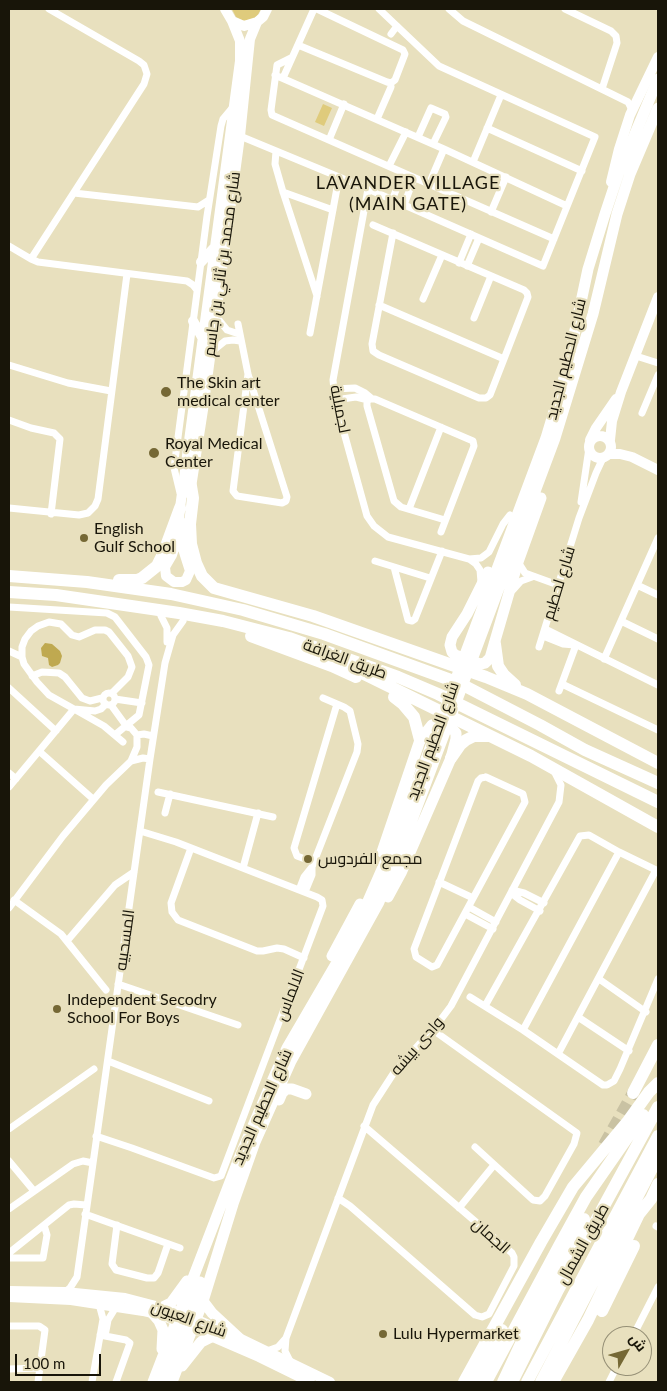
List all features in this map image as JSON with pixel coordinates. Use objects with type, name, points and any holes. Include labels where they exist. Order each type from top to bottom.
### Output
[{"type":"highway","points":[[191,486],[193,498],[190,524],[191,544],[199,570],[208,583],[220,590],[313,616],[450,663],[527,694],[658,763]]},
{"type":"highway","points":[[86,582],[108,579],[137,580],[147,576],[160,560],[180,503]]},
{"type":"highway","name":"طريق الغرافة","points":[[9,576],[86,582],[171,594],[243,610],[324,634],[459,683],[585,750],[658,783]]},
{"type":"highway","name":"طريق الغرافة","points":[[9,592],[56,595],[179,613],[223,621],[289,638],[398,677],[438,694],[658,802]]},
{"type":"highway","points":[[103,602],[112,606],[183,621],[232,629],[332,666],[466,730],[476,729]]},
{"type":"highway","points":[[243,610],[344,626]]},
{"type":"highway","points":[[289,638],[491,736],[658,827]]},
{"type":"highway","points":[[495,644],[497,662],[501,671],[527,694]]},
{"type":"highway","points":[[394,697],[414,717],[420,740]]},
{"type":"highway","points":[[451,758],[466,740],[474,736],[491,736]]},
{"type":"highway","points":[[632,1093],[658,1045]]},
{"type":"highway","points":[[494,1378],[559,1246],[586,1197],[645,1112],[654,1085],[646,1069]]},
{"type":"highway","points":[[464,1382],[569,1194],[586,1170],[628,1121],[654,1085]]},
{"type":"highway","name":"طريق الشمال","points":[[512,1382],[558,1290],[658,1107]]},
{"type":"highway","name":"طريق الشمال","points":[[528,1382],[658,1136]]},
{"type":"highway","points":[[541,1382],[658,1157]]},
{"type":"highway","points":[[486,1382],[494,1378],[608,1175]]},
{"type":"highway","points":[[476,1382],[527,1282],[586,1178]]},
{"type":"highway","points":[[557,1378],[572,1352],[639,1214],[658,1184]]},
{"type":"highway","points":[[557,1378],[563,1354],[594,1288],[596,1276]]},
{"type":"highway","points":[[503,1382],[544,1292]]},
{"type":"main road","name":"شارع محمد بن ثاني بن جاسم","points":[[224,10],[238,34],[241,48],[180,503],[176,547],[165,567],[166,576],[170,580],[178,582],[186,580],[190,571],[183,549],[240,136],[250,39],[257,22],[267,9]]},
{"type":"main road","points":[[232,21],[244,26],[257,22]]},
{"type":"main road","points":[[605,214],[619,149],[633,103],[658,57]]},
{"type":"main road","name":"شارع الحطيم الجديد","points":[[572,369],[588,269],[619,172],[658,79]]},
{"type":"main road","name":"شارع الحطيم الجديد","points":[[153,1382],[186,1320],[203,1301],[233,1204],[255,1142],[292,1061],[379,902],[405,827],[508,564],[546,438],[593,314],[617,214],[630,174],[658,108]]},
{"type":"main road","points":[[201,262],[214,247]]},
{"type":"main road","name":"شارع لحطيم","points":[[610,441],[612,421],[621,392],[658,297]]},
{"type":"main road","points":[[193,320],[202,338]]},
{"type":"main road","points":[[572,369],[576,392],[562,440],[508,564],[508,597],[489,660],[482,664],[455,654],[450,649],[450,641],[480,589],[497,552],[529,462],[572,369]]},
{"type":"main road","name":"شارع لحطيم","points":[[590,445],[596,428],[621,392]]},
{"type":"main road","points":[[632,457],[594,456],[590,445],[598,435],[606,436],[632,457],[658,470]]},
{"type":"main road","points":[[606,456],[612,448],[610,441]]},
{"type":"main road","points":[[292,1041],[297,1024],[368,886],[386,842],[420,740],[432,725],[443,723],[450,726],[456,733],[451,758],[401,872],[365,944],[346,975],[330,993]]},
{"type":"main road","name":"شارع الحطيم الجديد","points":[[169,1382],[199,1263],[248,1136],[277,1070],[354,933],[405,827]]},
{"type":"main road","points":[[255,1142],[264,1130],[284,1091],[292,1089],[306,1094]]},
{"type":"main road","points":[[186,1320],[208,1259],[209,1237]]},
{"type":"main road","points":[[159,1368],[163,1331],[159,1321],[158,1310],[171,1303],[199,1263]]},
{"type":"main road","name":"شارع العيون","points":[[9,1290],[65,1292],[125,1298],[239,1338],[330,1382]]},
{"type":"main road","name":"شارع العيون","points":[[9,1298],[71,1300],[116,1307],[158,1310]]},
{"type":"main road","points":[[203,1301],[212,1313],[239,1338]]},
{"type":"main road","name":"شارع العيون","points":[[186,1320],[211,1337],[259,1357],[310,1382]]},
{"type":"main road","points":[[169,1382],[198,1345],[211,1337]]},
{"type":"street","points":[[31,259],[144,84],[146,71],[144,65],[139,61],[48,9]]},
{"type":"street","points":[[240,136],[368,189],[543,266],[595,137],[439,66],[412,51],[403,50],[315,9],[283,78]]},
{"type":"street","points":[[325,9],[335,19]]},
{"type":"street","points":[[378,9],[397,26],[412,51]]},
{"type":"street","points":[[449,9],[463,21],[633,103]]},
{"type":"street","points":[[565,9],[612,31],[616,36],[617,43],[602,89]]},
{"type":"street","points":[[391,34],[397,26]]},
{"type":"street","points":[[298,45],[386,82],[395,80],[412,51]]},
{"type":"street","points":[[291,58],[278,63],[275,74],[272,115],[554,239]]},
{"type":"street","points":[[275,74],[377,118],[567,206]]},
{"type":"street","points":[[377,118],[391,88]]},
{"type":"street","points":[[473,162],[501,95]]},
{"type":"street","points":[[329,140],[344,104]]},
{"type":"street","name":"شارع محمد بن ثاني بن جاسم","points":[[180,503],[174,468],[209,200],[221,126],[233,106]]},
{"type":"street","points":[[418,137],[431,108],[445,114],[446,117],[433,144]]},
{"type":"street","points":[[630,174],[642,157],[654,128],[658,124]]},
{"type":"street","points":[[487,128],[582,171]]},
{"type":"street","points":[[389,166],[406,132]]},
{"type":"street","points":[[429,184],[444,149]]},
{"type":"street","points":[[279,153],[275,160],[283,192],[317,296]]},
{"type":"street","points":[[392,200],[403,173]]},
{"type":"street","points":[[491,212],[506,177]]},
{"type":"street","points":[[404,205],[414,178]]},
{"type":"street","points":[[310,333],[337,188]]},
{"type":"street","name":"لجميلية","points":[[368,189],[334,380],[335,400],[370,521],[380,532],[388,536],[469,559]]},
{"type":"street","points":[[283,192],[333,210]]},
{"type":"street","points":[[74,193],[198,207],[207,216]]},
{"type":"street","points":[[198,207],[209,200]]},
{"type":"street","points":[[373,225],[393,233],[459,263],[524,290],[528,295],[488,397],[482,399],[376,353],[372,344],[393,233]]},
{"type":"street","points":[[459,263],[471,234]]},
{"type":"street","points":[[467,266],[479,238]]},
{"type":"street","points":[[9,246],[31,259],[47,263],[187,282],[197,290]]},
{"type":"street","points":[[423,299],[442,255]]},
{"type":"street","points":[[9,508],[52,514],[85,514],[95,506],[98,499],[127,274]]},
{"type":"street","points":[[187,282],[195,279],[200,274]]},
{"type":"street","points":[[474,318],[491,276]]},
{"type":"street","points":[[379,305],[504,359]]},
{"type":"street","points":[[215,314],[227,330],[240,338]]},
{"type":"street","points":[[238,324],[248,374],[286,496],[286,501],[282,503],[236,496],[234,493],[248,374]]},
{"type":"street","points":[[210,354],[225,341],[240,338]]},
{"type":"street","points":[[636,354],[656,362]]},
{"type":"street","points":[[9,366],[68,383],[111,391]]},
{"type":"street","points":[[642,413],[658,376]]},
{"type":"street","points":[[334,389],[355,388],[365,393],[370,399]]},
{"type":"street","points":[[335,400],[356,397],[370,399],[471,439],[474,446],[441,532]]},
{"type":"street","points":[[370,399],[367,406],[393,498],[399,506],[445,520]]},
{"type":"street","points":[[9,420],[31,428],[54,433],[60,439],[52,514]]},
{"type":"street","points":[[409,510],[441,427]]},
{"type":"street","name":"شارع لحطيم","points":[[579,518],[590,445]]},
{"type":"street","name":"شارع لحطيم","points":[[539,648],[579,518],[596,473],[606,456]]},
{"type":"street","points":[[469,559],[481,558],[489,552],[503,524],[510,515]]},
{"type":"street","points":[[604,659],[637,585],[656,549],[658,538]]},
{"type":"street","points":[[394,567],[410,621],[415,618],[440,550]]},
{"type":"street","points":[[469,559],[480,570],[480,589]]},
{"type":"street","points":[[375,561],[431,576]]},
{"type":"street","points":[[508,564],[532,577],[558,585]]},
{"type":"street","points":[[508,597],[518,583],[532,577]]},
{"type":"street","points":[[637,585],[658,595]]},
{"type":"street","points":[[9,607],[109,614],[115,617],[148,662],[139,715],[129,726],[116,734]]},
{"type":"street","points":[[56,622],[58,610]]},
{"type":"street","name":"المسحبيه","points":[[161,616],[168,635],[166,663]]},
{"type":"street","name":"المسحبيه","points":[[84,1294],[77,1277],[153,736],[173,635],[183,621]]},
{"type":"street","points":[[622,621],[658,638]]},
{"type":"street","points":[[74,709],[95,711],[101,709],[128,676],[131,670],[130,660],[112,636],[104,630],[95,630],[79,637],[72,635],[66,627],[56,622],[43,624],[30,632],[22,647],[22,657],[32,676],[58,701],[116,734],[124,742]]},
{"type":"street","points":[[544,633],[563,637],[658,685]]},
{"type":"street","points":[[120,646],[130,638]]},
{"type":"street","points":[[576,645],[561,687],[658,730]]},
{"type":"street","points":[[9,651],[22,657]]},
{"type":"street","points":[[32,676],[38,672],[56,672],[62,675],[82,698],[90,701],[110,700],[142,703]]},
{"type":"street","points":[[43,688],[49,673]]},
{"type":"street","points":[[9,688],[56,731]]},
{"type":"street","points":[[302,891],[304,877],[312,865],[358,748],[358,740],[350,711],[323,698]]},
{"type":"street","points":[[110,700],[137,735],[138,743],[131,761]]},
{"type":"street","points":[[312,865],[297,856],[294,848],[337,704]]},
{"type":"street","points":[[9,787],[74,709]]},
{"type":"street","points":[[137,735],[153,736]]},
{"type":"street","points":[[39,751],[93,799]]},
{"type":"street","points":[[9,908],[63,836],[93,799],[122,768],[131,761],[143,758],[150,759]]},
{"type":"street","name":"وادى بيشه","points":[[286,1338],[373,1105],[386,1082],[433,1030],[451,1006],[558,805],[562,793],[561,785],[558,777],[550,767]]},
{"type":"street","points":[[9,773],[16,779]]},
{"type":"street","points":[[486,777],[520,792],[525,796],[525,802],[473,898],[437,965],[434,967],[430,966],[416,957],[414,949],[479,779],[486,777]]},
{"type":"street","points":[[158,792],[273,817]]},
{"type":"street","points":[[165,813],[170,794]]},
{"type":"street","points":[[241,868],[258,813]]},
{"type":"street","name":"الالماس","points":[[96,1136],[214,1178],[221,1176],[323,906],[320,898],[191,848],[140,831]]},
{"type":"street","points":[[485,1006],[580,836],[589,835],[657,871],[558,1054]]},
{"type":"street","points":[[191,848],[171,903],[172,912],[178,920],[257,951],[263,952],[277,948],[284,949],[304,958]]},
{"type":"street","points":[[523,1030],[619,852]]},
{"type":"street","points":[[67,941],[115,885],[134,872]]},
{"type":"street","points":[[439,882],[473,898]]},
{"type":"street","points":[[511,891],[524,893],[544,903]]},
{"type":"street","points":[[511,891],[520,900],[540,910]]},
{"type":"street","points":[[14,900],[54,928],[67,941],[106,990]]},
{"type":"street","points":[[467,911],[495,925]]},
{"type":"street","points":[[599,979],[646,1012]]},
{"type":"street","points":[[470,997],[523,1030],[603,1085],[607,1085],[614,1081],[646,1012],[658,979]]},
{"type":"street","points":[[118,984],[238,1025]]},
{"type":"street","points":[[578,1017],[628,1051]]},
{"type":"street","points":[[433,1030],[577,1133],[577,1138],[570,1153],[546,1196],[540,1201],[533,1200],[475,1147]]},
{"type":"street","points":[[108,1061],[209,1102]]},
{"type":"street","points":[[9,1129],[94,1069]]},
{"type":"street","name":"الجمان","points":[[338,1198],[350,1206],[475,1315],[486,1316],[491,1310],[514,1266],[514,1257],[509,1250],[364,1126]]},
{"type":"street","points":[[9,1161],[34,1190]]},
{"type":"street","points":[[9,1209],[73,1164],[83,1161],[93,1163]]},
{"type":"street","points":[[459,1208],[494,1165]]},
{"type":"street","points":[[9,1254],[69,1205],[86,1205]]},
{"type":"street","points":[[85,1214],[180,1248]]},
{"type":"street","points":[[9,1258],[43,1258],[47,1235],[44,1225]]},
{"type":"street","points":[[118,1226],[112,1264],[116,1270],[154,1278],[158,1273],[168,1244]]},
{"type":"street","points":[[65,1292],[77,1277]]},
{"type":"street","points":[[638,1326],[658,1287]]},
{"type":"street","points":[[99,1304],[105,1322]]},
{"type":"street","points":[[92,1382],[105,1322],[116,1307]]},
{"type":"street","points":[[9,1326],[39,1326],[43,1328],[45,1335],[38,1382]]},
{"type":"street","points":[[103,1336],[126,1340],[130,1343],[116,1382]]},
{"type":"street","points":[[267,1351],[278,1347],[286,1338]]},
{"type":"street","points":[[286,1338],[285,1351],[291,1363]]},
{"type":"street","points":[[9,1369],[40,1368]]},
{"type":"shaded area","points":[[232,9],[261,9],[256,18],[244,21],[236,17]]},
{"type":"shaded area","points":[[323,104],[332,108],[324,126],[315,122]]},
{"type":"shaded area","points":[[45,643],[52,644],[60,651],[62,656],[58,665],[52,667],[49,665],[48,658],[42,656],[41,648]]},
{"type":"tunnel","points":[[604,1145],[633,1093]]},
{"type":"place","name":"The Skin art medical center","points":[[166,392]]},
{"type":"place","name":"Royal Medical Center","points":[[154,453]]},
{"type":"place","name":"English Gulf School","points":[[84,538]]},
{"type":"place","name":"مجمع الفردوس","points":[[308,859]]},
{"type":"place","name":"Independent Secodry School For Boys","points":[[57,1009]]},
{"type":"place","name":"Lulu Hypermarket","points":[[383,1334]]},
{"type":"district","name":"LAVANDER VILLAGE (MAIN GATE)","points":[[408,193]]}]
